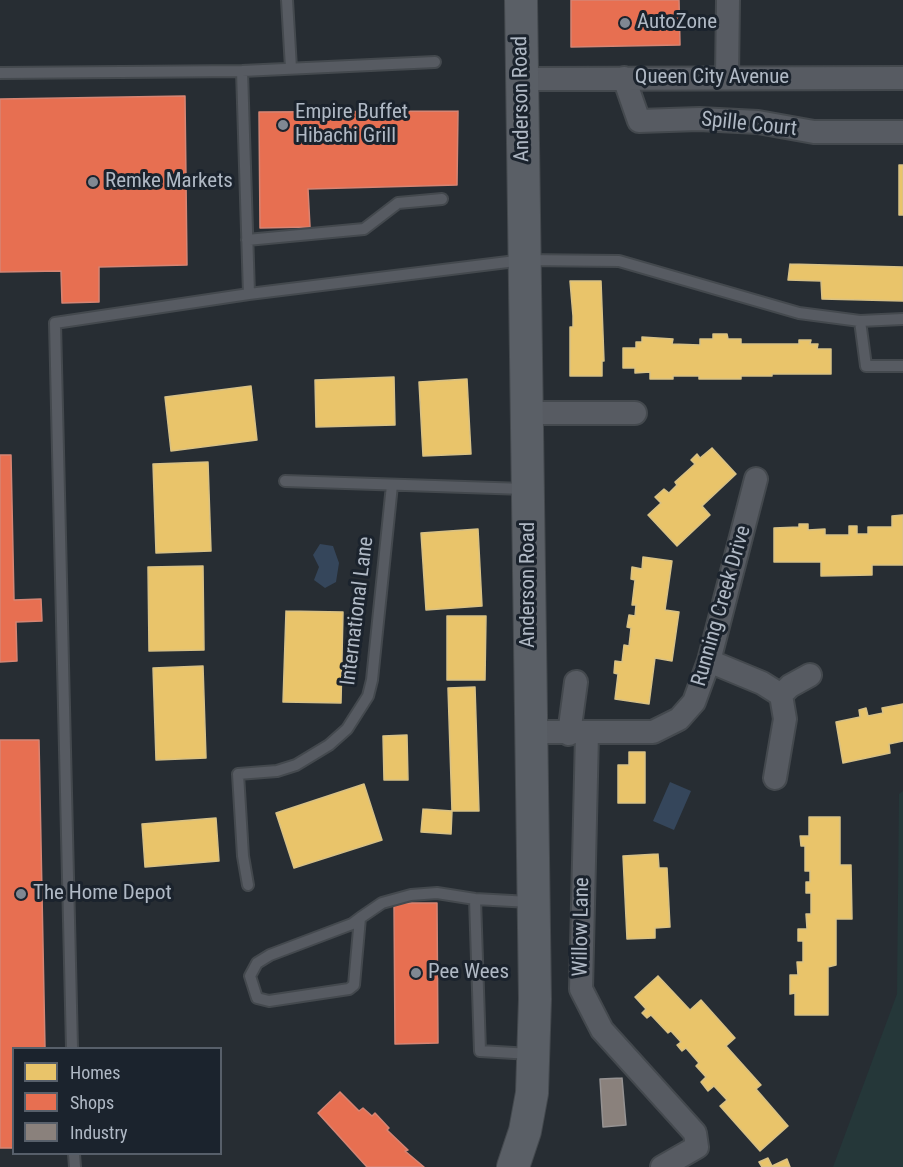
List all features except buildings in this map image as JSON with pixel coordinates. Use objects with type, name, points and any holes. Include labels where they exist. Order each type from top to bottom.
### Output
[{"type":"street","name":"Anderson Road","points":[[513,1167],[525,1131],[532,1093],[534,1054],[520,0]]},
{"type":"street","points":[[726,78],[728,0]]},
{"type":"street","name":"Spille Court","points":[[624,78],[639,121],[722,120],[758,122],[814,132],[903,132]]},
{"type":"street","name":"Queen City Avenue","points":[[522,79],[903,78]]},
{"type":"street","points":[[526,413],[635,413]]},
{"type":"street","name":"Running Creek Drive","points":[[529,732],[578,734],[653,732],[679,719],[694,702],[709,661],[756,479]]},
{"type":"street","points":[[709,661],[762,683],[781,695],[785,719],[775,778]]},
{"type":"street","points":[[781,695],[790,686],[810,675]]},
{"type":"street","points":[[576,682],[578,734]]},
{"type":"street","name":"Willow Lane","points":[[578,734],[581,989],[602,1030],[695,1133],[697,1147],[662,1167]]},
{"type":"lane","points":[[287,0],[291,68]]},
{"type":"lane","points":[[0,73],[242,71],[435,62]]},
{"type":"lane","points":[[242,71],[249,294]]},
{"type":"lane","points":[[247,240],[364,229],[398,203],[442,199]]},
{"type":"lane","points":[[72,1047],[56,323],[249,294],[524,260],[619,261],[799,313],[860,321],[903,319]]},
{"type":"lane","points":[[860,321],[866,366],[903,366]]},
{"type":"lane","points":[[285,481],[528,489]]},
{"type":"lane","name":"International Lane","points":[[248,885],[243,856],[238,774],[277,771],[304,760],[329,745],[347,729],[368,696],[372,680],[393,485]]},
{"type":"lane","points":[[360,918],[354,985],[349,989],[269,1001],[256,998],[250,976],[257,963],[270,955],[352,924],[360,918],[382,903],[411,895],[437,894],[475,899],[533,902]]},
{"type":"lane","points":[[475,899],[480,1051],[534,1054]]},
{"type":"shaded area","points":[[903,791],[903,1167],[833,1167],[897,994],[899,794]]},
{"type":"water","points":[[320,544],[333,546],[339,563],[336,582],[325,588],[314,580],[319,567],[313,555]]},
{"type":"water","points":[[670,782],[691,791],[674,830],[653,821]]},
{"type":"place","name":"AutoZone","points":[[625,23]]},
{"type":"place","name":"Empire Buffet Hibachi Grill","points":[[283,125]]},
{"type":"place","name":"Remke Markets","points":[[93,182]]},
{"type":"place","name":"The Home Depot","points":[[21,894]]},
{"type":"place","name":"Pee Wees","points":[[416,973]]}]
